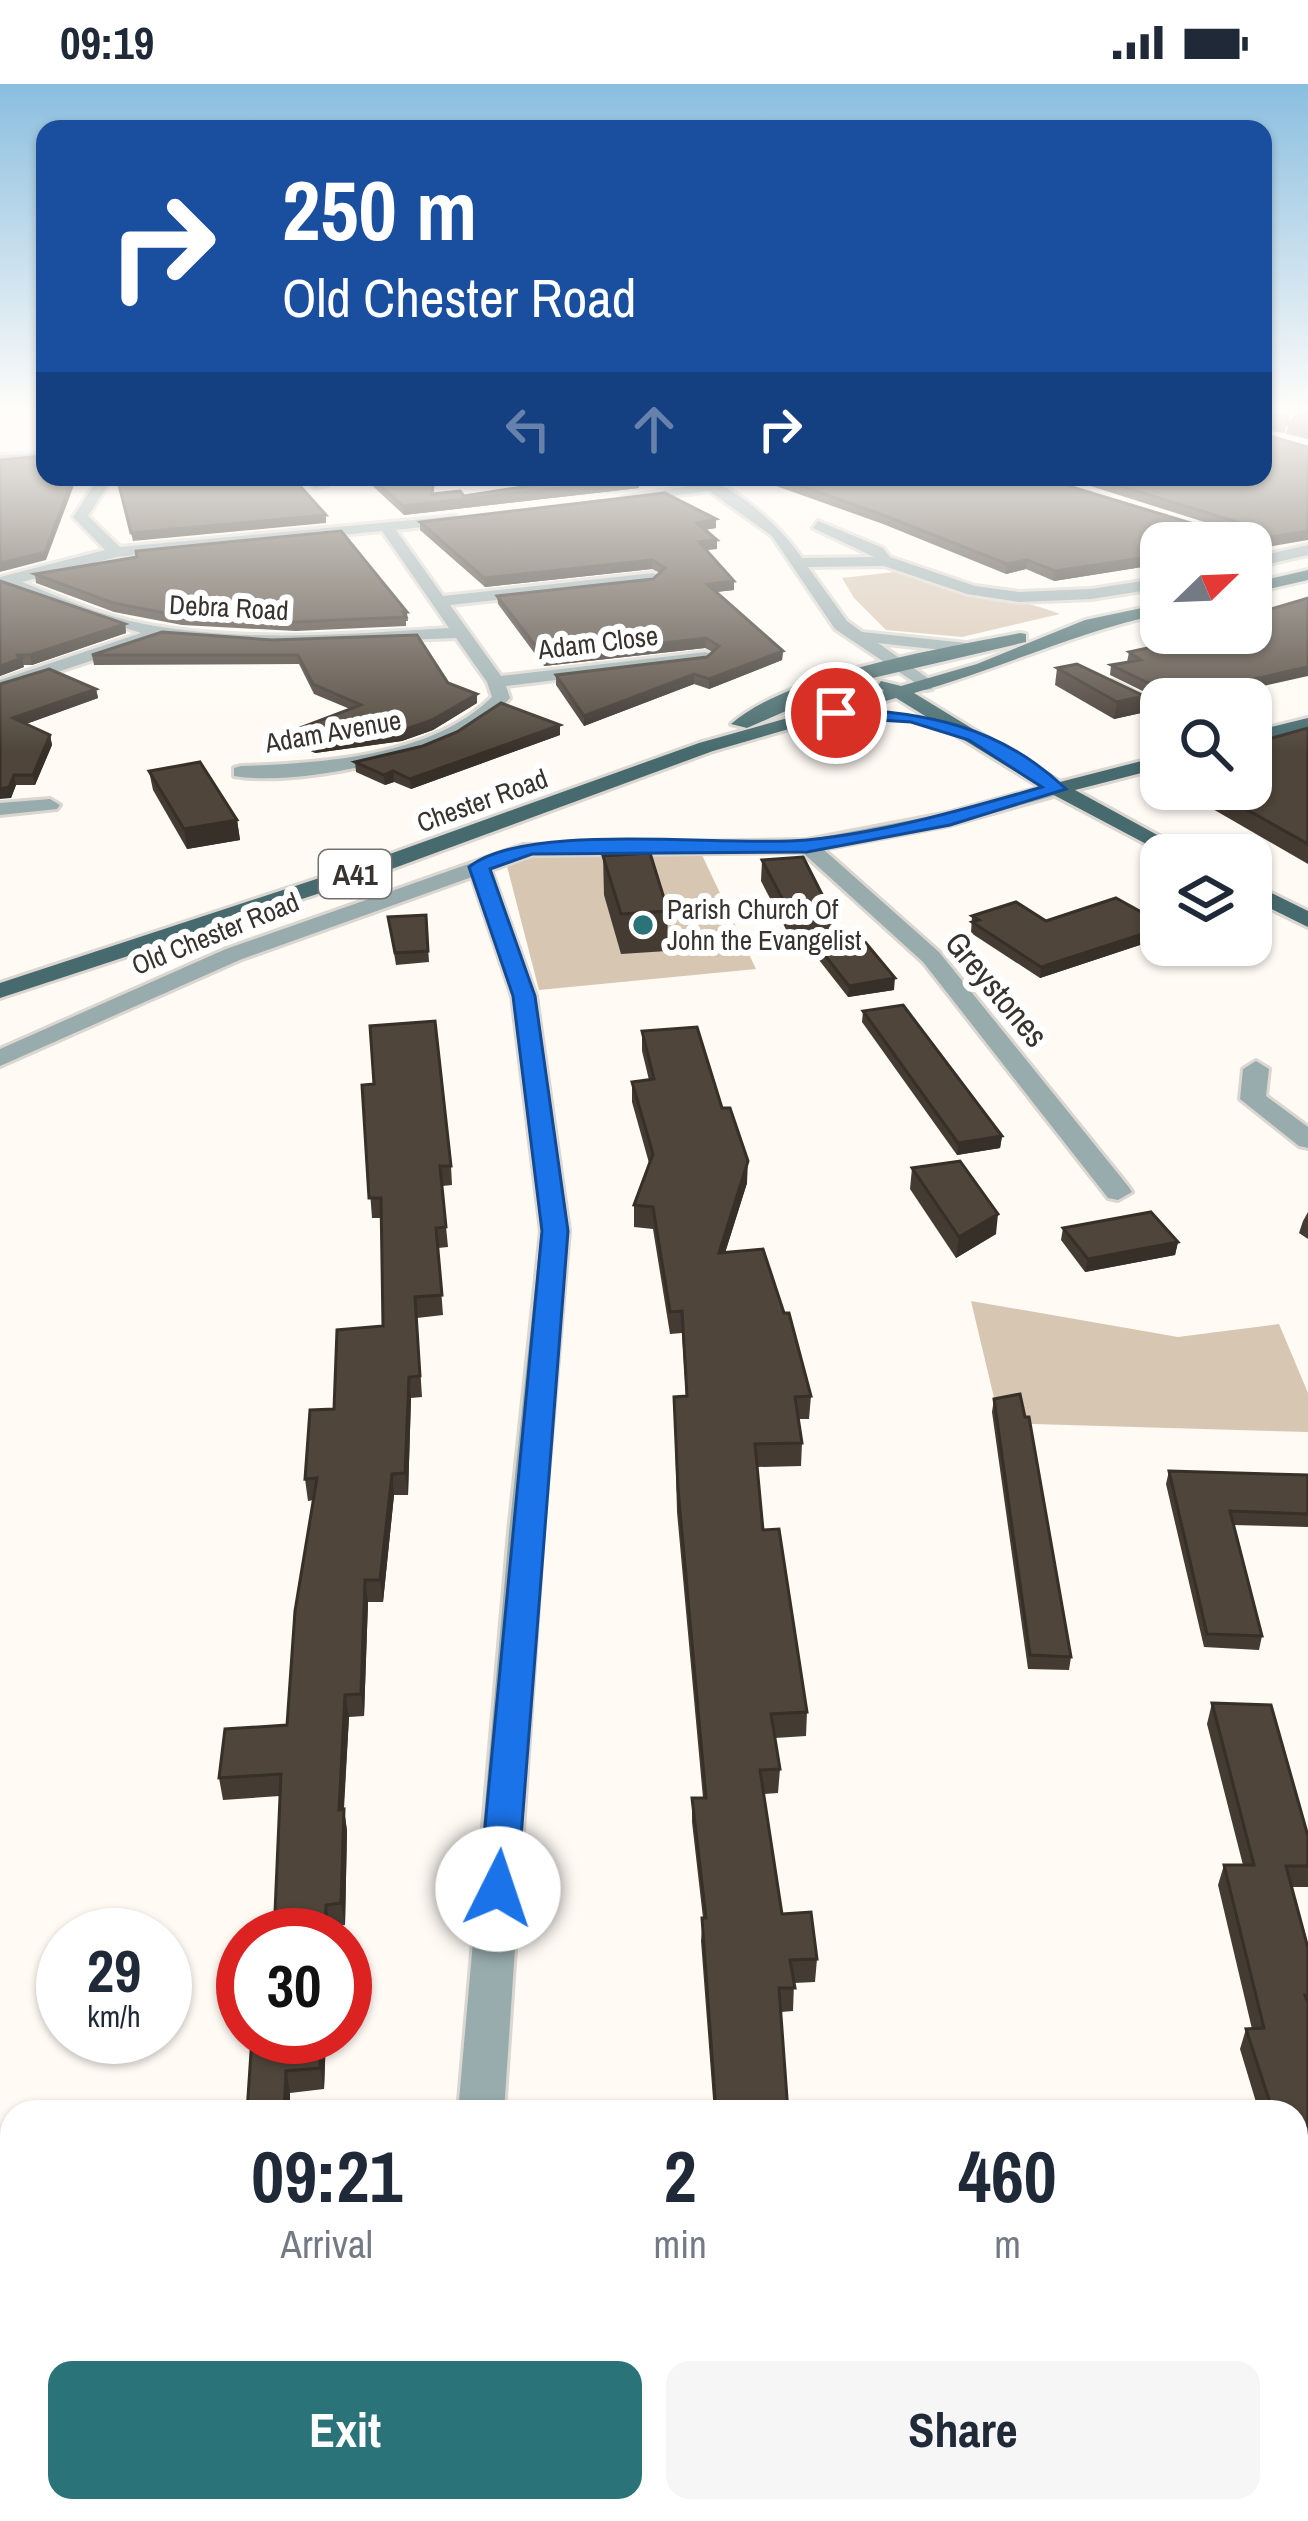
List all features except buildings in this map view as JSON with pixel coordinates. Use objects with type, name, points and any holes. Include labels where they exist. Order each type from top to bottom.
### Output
[{"type":"main road","points":[[1272,583],[1308,575]]},
{"type":"main road","name":"Chester Road","points":[[912,675],[969,648],[1140,614]]},
{"type":"main road","name":"Chester Road","points":[[706,747],[744,721],[818,689],[886,683],[1058,639],[1106,621]]},
{"type":"main road","points":[[912,675],[975,736]]},
{"type":"main road","name":"A41","points":[[886,683],[912,675]]},
{"type":"main road","points":[[886,683],[1057,789],[1144,834]]},
{"type":"main road","name":"Chester Road","points":[[0,991],[370,869],[706,747],[836,713],[886,683]]},
{"type":"main road","points":[[836,713],[913,717],[975,736]]},
{"type":"main road","points":[[1272,733],[1308,724]]},
{"type":"main road","name":"Old Chester Road","points":[[1057,789],[1140,767]]},
{"type":"main road","points":[[1272,901],[1308,920]]},
{"type":"street","points":[[88,525],[116,552]]},
{"type":"street","points":[[2,582],[116,552],[311,530],[408,525]]},
{"type":"street","points":[[768,525],[841,625],[912,675]]},
{"type":"street","points":[[818,525],[878,551],[884,561]]},
{"type":"street","points":[[386,527],[496,682]]},
{"type":"street","points":[[1272,550],[1288,555]]},
{"type":"street","points":[[1272,558],[1308,550]]},
{"type":"street","points":[[799,563],[884,561],[998,595],[1140,586]]},
{"type":"street","points":[[437,602],[653,578]]},
{"type":"street","name":"Debra Road","points":[[2,582],[104,619],[161,632],[300,638],[458,633]]},
{"type":"street","points":[[841,625],[895,643],[969,648]]},
{"type":"street","points":[[841,625],[848,651],[886,683]]},
{"type":"street","points":[[0,686],[161,632]]},
{"type":"street","name":"Adam Close","points":[[496,682],[706,657]]},
{"type":"street","points":[[1092,678],[1140,702]]},
{"type":"street","name":"Adam Avenue","points":[[241,772],[322,765],[413,746],[480,720],[493,710],[501,698],[496,682]]},
{"type":"street","name":"Old Chester Road","points":[[0,1058],[234,954],[530,849],[807,846],[950,819],[1057,789]]},
{"type":"street","points":[[0,809],[50,806]]},
{"type":"street","name":"Greystones","points":[[807,846],[931,957],[1118,1192]]},
{"type":"street","points":[[479,867],[524,996],[555,1231],[526,1532],[482,2100]]},
{"type":"street","points":[[1256,1069],[1253,1099],[1307,1139]]},
{"type":"street","points":[[1276,1150],[1307,1139]]},
{"type":"shaded area","points":[[903,571],[942,587],[1060,614],[962,637],[886,630],[854,598],[842,578]]},
{"type":"shaded area","points":[[701,853],[756,969],[539,990],[507,866],[527,858]]},
{"type":"shaded area","points":[[971,1301],[1178,1337],[1279,1324],[1308,1393],[1308,1432],[1000,1423]]},
{"type":"place","name":"Parish Church Of John the Evangelist","points":[[643,925]]},
{"type":"route","points":[[498,1889],[555,1231],[524,996],[479,867],[530,849],[807,846],[950,819],[1057,789],[975,736],[913,717],[836,713]]}]
